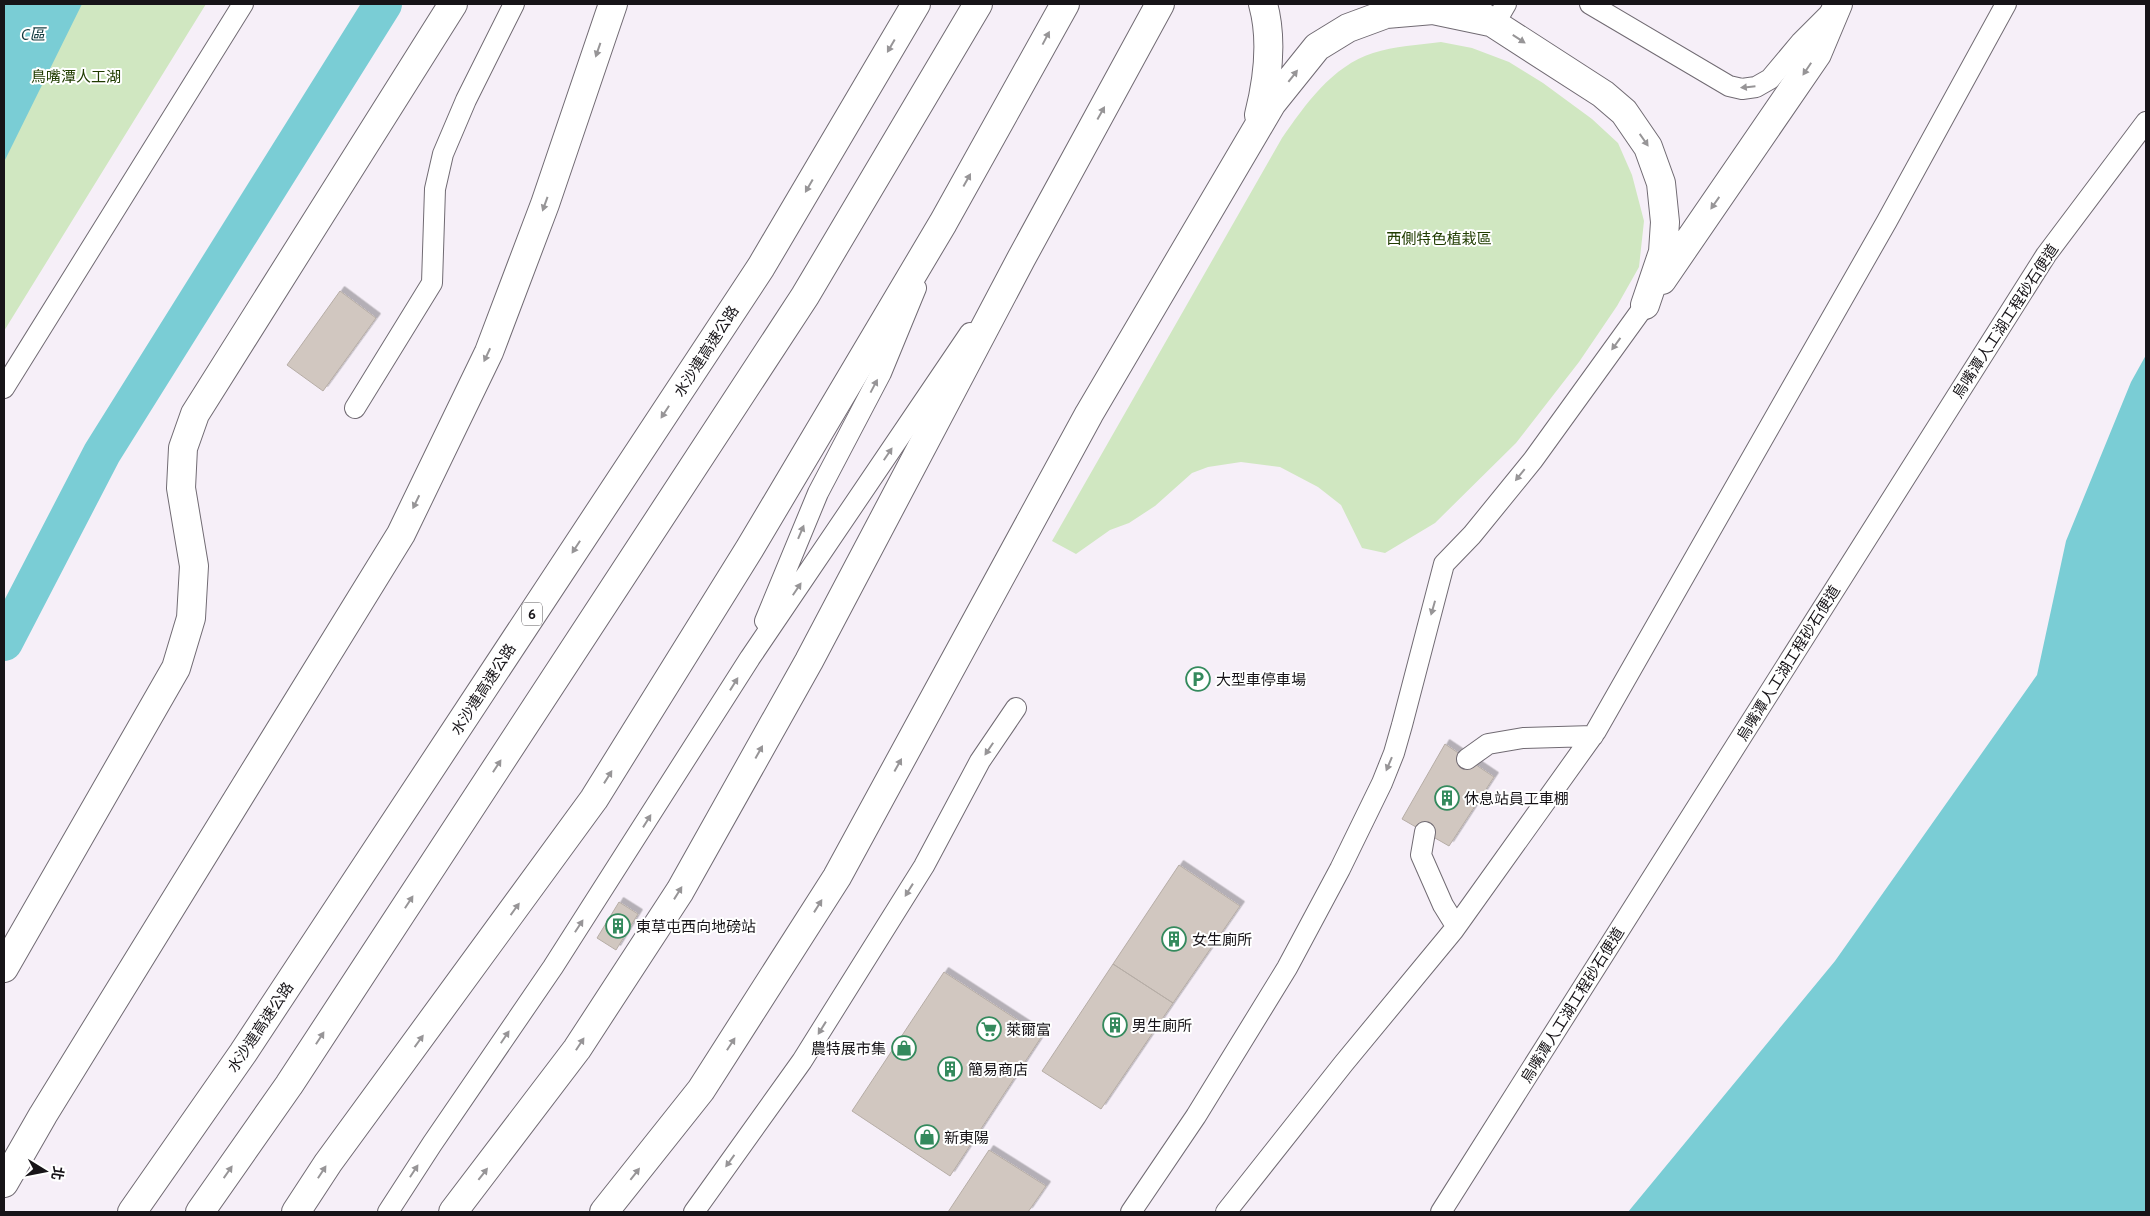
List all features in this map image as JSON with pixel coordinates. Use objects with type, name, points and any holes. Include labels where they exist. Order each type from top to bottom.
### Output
[{"type":"main road","points":[[4,968],[176,668],[191,618],[194,566],[181,488],[183,448],[195,414],[453,4]]},
{"type":"main road","points":[[4,1183],[43,1115],[401,534],[489,352],[545,204],[613,4]]},
{"type":"main road","name":"水沙連高速公路","points":[[132,1212],[248,1045],[756,275],[916,4]]},
{"type":"main road","points":[[200,1212],[289,1085],[800,304],[978,4]]},
{"type":"main road","points":[[296,1212],[328,1163],[594,799],[750,548],[943,223],[1065,4]]},
{"type":"main road","points":[[452,1212],[577,1049],[680,891],[809,661],[1021,259],[1160,4]]},
{"type":"main road","points":[[1255,131],[1267,83],[1268,32],[1263,4]]},
{"type":"main road","points":[[1463,4],[1500,13],[1624,112],[1648,147],[1661,183],[1665,222],[1663,252],[1645,305]]},
{"type":"main road","points":[[1645,305],[1817,54],[1836,6]]},
{"type":"main road","points":[[604,1212],[701,1090],[837,877],[1089,414],[1272,103],[1317,47],[1348,28],[1386,14],[1433,10],[1500,13]]},
{"type":"lane","points":[[4,388],[243,4]]},
{"type":"lane","points":[[355,408],[432,283],[435,189],[443,154],[466,100],[514,4]]},
{"type":"lane","points":[[1590,4],[1729,86],[1742,89],[1756,87],[1770,79],[1801,42],[1836,6]]},
{"type":"lane","points":[[1226,1212],[1456,926],[1593,736],[1888,221],[2006,4]]},
{"type":"lane","name":"烏嘴潭人工湖工程砂石便道","points":[[1441,1212],[2046,255],[2146,122]]},
{"type":"lane","points":[[750,658],[818,493],[881,373],[943,223]]},
{"type":"lane","points":[[388,1212],[563,951],[750,658],[1021,259]]},
{"type":"lane","points":[[1131,1212],[1196,1116],[1287,968],[1340,869],[1382,783],[1394,753],[1402,725],[1444,564],[1472,535],[1533,460],[1645,305]]},
{"type":"lane","points":[[694,1212],[802,1061],[924,866],[980,761],[1016,708]]},
{"type":"lane","points":[[1467,759],[1488,744],[1523,738],[1593,736]]},
{"type":"lane","points":[[1425,832],[1422,855],[1443,905],[1456,926]]},
{"type":"green space","name":"鳥嘴潭人工湖","points":[[4,4],[206,4],[4,331]]},
{"type":"green space","name":"西側特色植栽區","points":[[1441,42],[1472,48],[1509,62],[1543,83],[1592,119],[1618,143],[1632,175],[1644,221],[1639,267],[1617,306],[1579,362],[1516,443],[1435,523],[1385,553],[1362,548],[1341,505],[1318,487],[1280,467],[1241,462],[1208,467],[1192,473],[1155,506],[1129,523],[1110,530],[1076,554],[1052,541],[1282,138],[1310,100],[1332,77],[1358,59],[1389,49]]},
{"type":"water","name":"C區","points":[[4,4],[82,4],[4,162]]},
{"type":"water","points":[[2146,355],[2146,1212],[1628,1212],[1835,961],[2037,675],[2066,541],[2131,382]]},
{"type":"building","points":[[340,291],[376,318],[323,391],[287,365]]},
{"type":"building","name":"休息站員工車棚","points":[[1445,744],[1494,777],[1449,846],[1402,819]]},
{"type":"building","name":"女生廁所","points":[[1179,865],[1240,906],[1173,1003],[1113,964]]},
{"type":"building","name":"東草屯西向地磅站","points":[[619,902],[638,914],[616,950],[597,938]]},
{"type":"building","name":"男生廁所","points":[[1113,964],[1173,1003],[1101,1109],[1042,1071]]},
{"type":"building","name":"簡易商店","points":[[944,972],[1042,1036],[950,1176],[852,1111]]},
{"type":"building","points":[[989,1150],[1046,1186],[1028,1212],[948,1212]]},
{"type":"waterway","points":[[4,642],[102,453],[383,4]]},
{"type":"place","name":"大型車停車場","points":[[1198,679]]},
{"type":"place","name":"休息站員工車棚","points":[[1447,798]]},
{"type":"place","name":"東草屯西向地磅站","points":[[618,926]]},
{"type":"place","name":"女生廁所","points":[[1174,939]]},
{"type":"place","name":"男生廁所","points":[[1115,1025]]},
{"type":"place","name":"萊爾富","points":[[989,1029]]},
{"type":"place","name":"農特展市集","points":[[904,1048]]},
{"type":"place","name":"簡易商店","points":[[950,1069]]},
{"type":"place","name":"新東陽","points":[[927,1137]]}]
